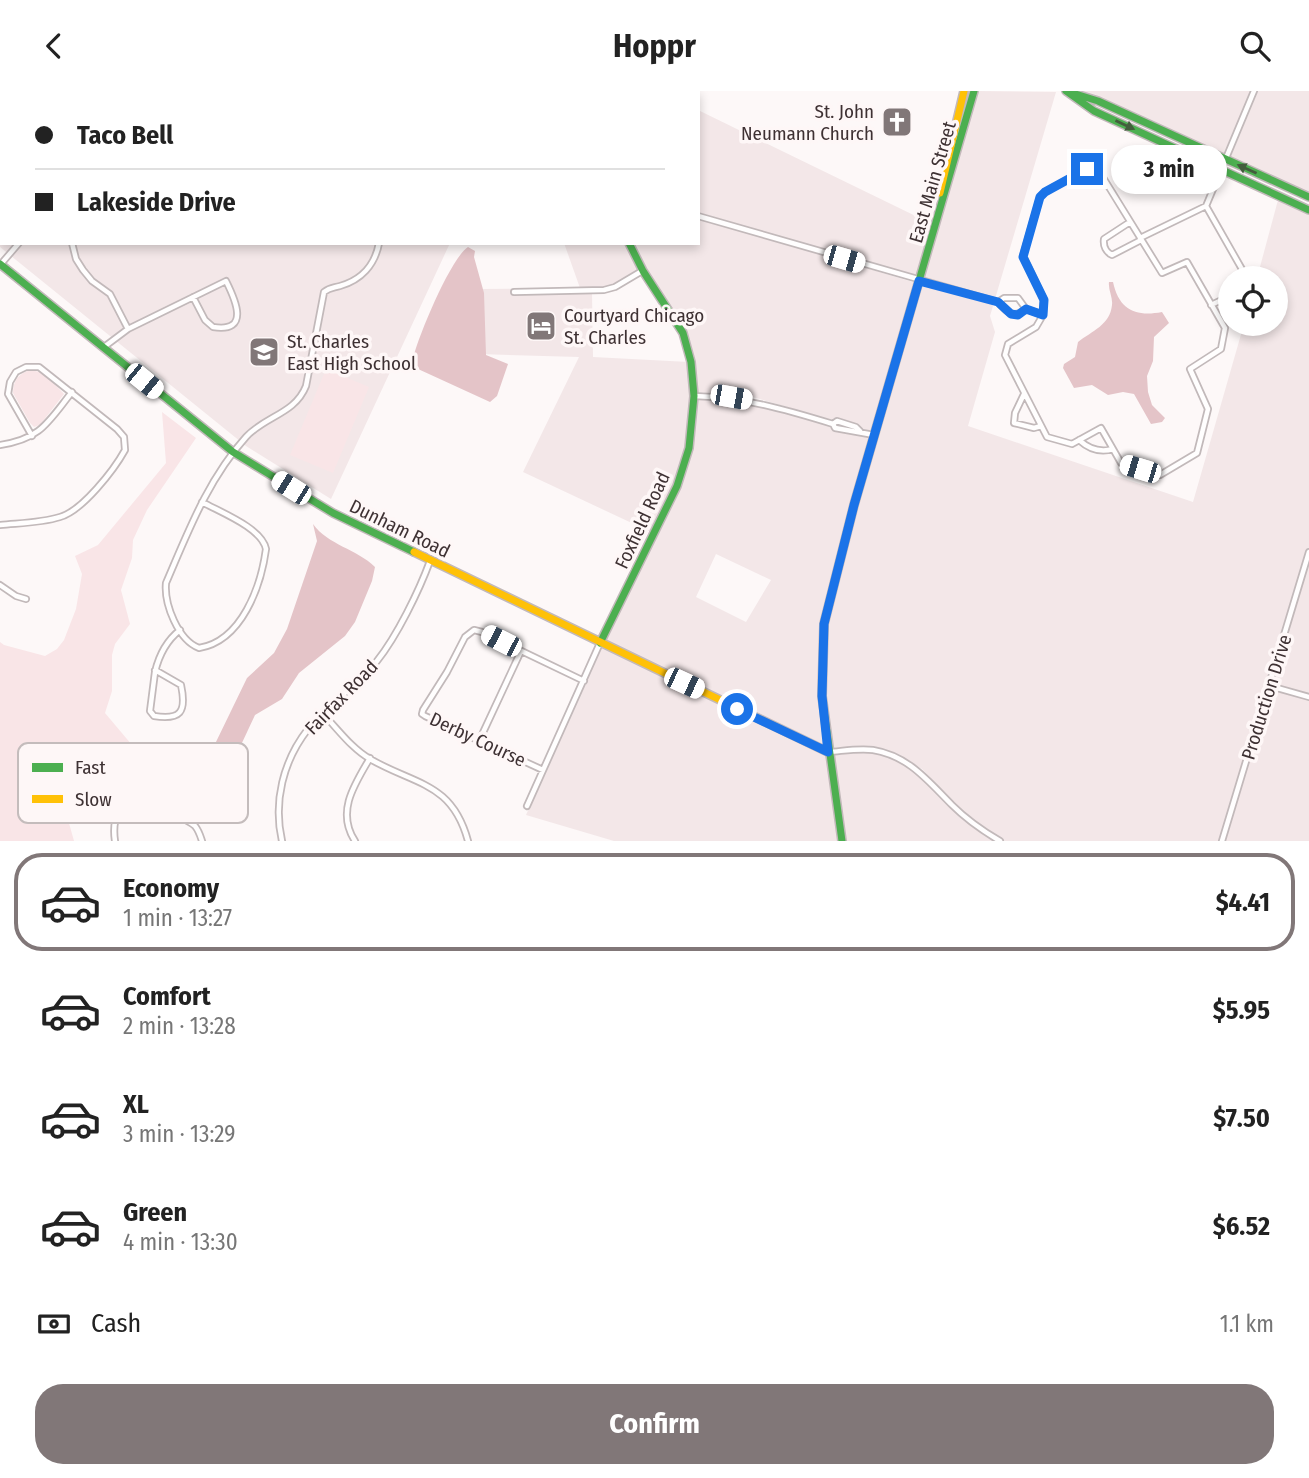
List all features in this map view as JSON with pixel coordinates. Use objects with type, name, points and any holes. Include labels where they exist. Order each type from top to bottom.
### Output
[{"type":"main road","name":"East Main Street","points":[[919,281],[964,91]]},
{"type":"main road","name":"East Main Street","points":[[842,841],[822,696],[824,624],[854,505],[974,91]]},
{"type":"main road","points":[[1065,91],[1098,101],[1309,197]]},
{"type":"main road","points":[[1065,91],[1094,111],[1309,210]]},
{"type":"main road","name":"Foxfield Road","points":[[600,643],[677,486],[689,448],[694,395],[691,362],[683,333],[643,271],[630,245]]},
{"type":"main road","name":"Dunham Road","points":[[0,265],[233,452],[333,513],[828,752]]},
{"type":"street","points":[[1130,222],[1104,239],[1103,244],[1108,253],[1112,255],[1206,205],[1254,91]]},
{"type":"street","points":[[1094,168],[1099,171],[1130,222],[1162,273],[1187,261],[1225,328],[1221,349],[1191,369],[1208,409],[1197,453],[1160,475],[1121,463],[1101,428],[1072,444],[1047,437],[1005,355],[1008,344],[1036,327],[1043,315],[1044,300],[1023,257],[1040,197],[1087,169],[1094,168]]},
{"type":"street","points":[[1206,205],[1240,266]]},
{"type":"street","points":[[700,217],[998,302],[1011,314],[1018,315],[1026,309]]},
{"type":"street","points":[[0,265],[17,245]]},
{"type":"street","points":[[72,245],[76,259],[83,270],[92,281],[110,294],[128,329]]},
{"type":"street","points":[[202,502],[260,535],[265,542],[265,557],[243,618],[213,644],[199,647],[188,642],[180,630],[167,599],[166,583],[193,518],[202,502],[233,452],[260,424],[285,411],[302,397],[322,298],[329,288],[354,281],[366,271],[375,258],[378,245]]},
{"type":"street","points":[[514,292],[604,290],[615,287],[643,271]]},
{"type":"street","points":[[103,347],[128,329],[193,297],[226,281],[238,308],[236,319],[229,325],[218,328],[208,324],[193,297]]},
{"type":"street","points":[[998,302],[1004,298],[1018,298],[1026,309],[1043,315]]},
{"type":"street","points":[[1211,305],[1218,302]]},
{"type":"street","points":[[0,525],[66,515],[76,509],[125,450],[124,437],[117,429],[39,367],[26,367],[12,376],[9,387],[10,399],[32,436]]},
{"type":"street","points":[[0,445],[32,436],[72,392]]},
{"type":"street","points":[[1024,393],[1014,422],[1034,428],[1041,426]]},
{"type":"street","points":[[694,395],[731,397],[766,404],[833,424],[837,421],[874,435]]},
{"type":"street","points":[[1079,440],[1085,446],[1099,451],[1113,449]]},
{"type":"street","name":"Production Drive","points":[[1222,841],[1309,552]]},
{"type":"street","name":"Fairfax Road","points":[[282,841],[278,810],[285,769],[295,750],[309,728],[377,661],[391,641],[430,560]]},
{"type":"street","points":[[0,585],[26,600]]},
{"type":"street","points":[[155,670],[181,685],[181,708],[178,715],[172,718],[151,715],[155,670],[167,642],[180,630]]},
{"type":"street","name":"Derby Course","points":[[543,770],[425,716],[422,714],[423,710],[468,632],[474,630],[584,681]]},
{"type":"street","name":"Foxfield Road","points":[[527,806],[600,643]]},
{"type":"street","points":[[480,740],[521,651]]},
{"type":"street","points":[[1270,686],[1309,697]]},
{"type":"street","points":[[323,714],[344,737],[370,758],[435,789],[458,815],[468,841]]},
{"type":"street","points":[[828,752],[870,749],[905,760],[920,771],[970,821],[1000,841]]},
{"type":"street","points":[[355,841],[346,820],[347,806],[351,790],[370,758]]},
{"type":"street","points":[[114,823],[115,841]]},
{"type":"street","points":[[190,823],[196,827],[202,841]]},
{"type":"shaded area","points":[[978,91],[1056,92],[990,316],[995,332],[968,426],[1193,502],[1241,336],[1288,336],[1288,266],[1260,266],[1278,200],[1309,214],[1309,841],[1005,841],[971,820],[922,769],[905,758],[870,746],[828,752],[824,696],[828,623],[863,485]]},
{"type":"shaded area","points":[[1074,91],[1251,91],[1223,155]]},
{"type":"shaded area","points":[[1258,91],[1309,91],[1309,194],[1230,158]]},
{"type":"shaded area","points":[[700,111],[930,223],[916,277],[743,231],[916,283],[873,432],[749,396],[697,392],[693,353],[685,328],[632,245],[700,245]]},
{"type":"shaded area","name":"St. Charles East High School","points":[[449,245],[331,499],[246,446],[0,247]]},
{"type":"shaded area","points":[[565,245],[626,245],[643,274],[615,290],[592,293],[593,357],[689,362],[692,394],[687,445],[681,468],[653,533],[523,472],[579,357],[478,354],[479,289],[580,288]]},
{"type":"shaded area","points":[[468,247],[475,251],[474,257],[484,293],[486,355],[508,364],[497,396],[490,402],[418,369],[412,362],[420,336],[444,283],[452,267]]},
{"type":"shaded area","points":[[1109,282],[1113,282],[1124,305],[1137,312],[1162,312],[1169,323],[1154,337],[1153,361],[1147,376],[1152,405],[1165,418],[1162,422],[1151,424],[1134,394],[1123,392],[1108,395],[1092,385],[1074,388],[1063,368],[1064,364],[1075,357],[1078,342],[1108,318],[1112,302]]},
{"type":"shaded area","points":[[326,369],[369,387],[333,473],[290,455]]},
{"type":"shaded area","points":[[31,370],[44,373],[64,394],[40,425],[34,427],[13,393],[18,378]]},
{"type":"shaded area","points":[[696,398],[763,406],[871,436],[821,624],[825,748],[604,641],[677,497],[692,450]],"holes":[[[716,554],[771,580],[746,622],[696,597]]]},
{"type":"shaded area","points":[[162,412],[196,438],[147,510],[133,540],[132,558],[121,590],[130,624],[115,644],[112,655],[112,691],[105,713],[130,743],[18,743],[18,823],[69,823],[74,841],[0,841],[0,642],[45,656],[57,649],[64,640],[76,609],[82,574],[75,556],[98,545],[166,463]]},
{"type":"shaded area","points":[[313,524],[326,537],[375,567],[355,622],[345,636],[299,673],[282,699],[255,715],[242,743],[215,743],[247,678],[274,653],[287,629],[317,541]]},
{"type":"shaded area","points":[[602,647],[826,754],[840,841],[614,841],[526,815]]},
{"type":"shaded area","points":[[869,752],[889,756],[917,772],[951,808],[995,841],[845,841],[831,755]]},
{"type":"traffic: fast","points":[[842,841],[822,696],[824,624],[854,505],[974,91]]},
{"type":"traffic: fast","points":[[1066,91],[1094,111],[1309,210]]},
{"type":"traffic: fast","points":[[1072,93],[1098,101],[1309,197]]},
{"type":"traffic: fast","points":[[600,643],[677,486],[689,448],[694,396],[691,362],[683,333],[643,271],[630,245]]},
{"type":"traffic: fast","points":[[0,264],[233,452],[333,513],[414,552]]},
{"type":"traffic: slow","points":[[940,193],[964,91]]},
{"type":"traffic: slow","points":[[414,552],[828,752]]},
{"type":"place","name":"St. John Neumann Church","points":[[897,122]]},
{"type":"place","name":"Courtyard Chicago St. Charles","points":[[541,326]]},
{"type":"place","name":"St. Charles East High School","points":[[264,352]]},
{"type":"route","points":[[737,709],[828,752],[822,696],[824,624],[854,505],[919,281],[998,302],[1011,314],[1018,315],[1026,309],[1043,315],[1044,300],[1023,257],[1040,197],[1087,169]]}]
